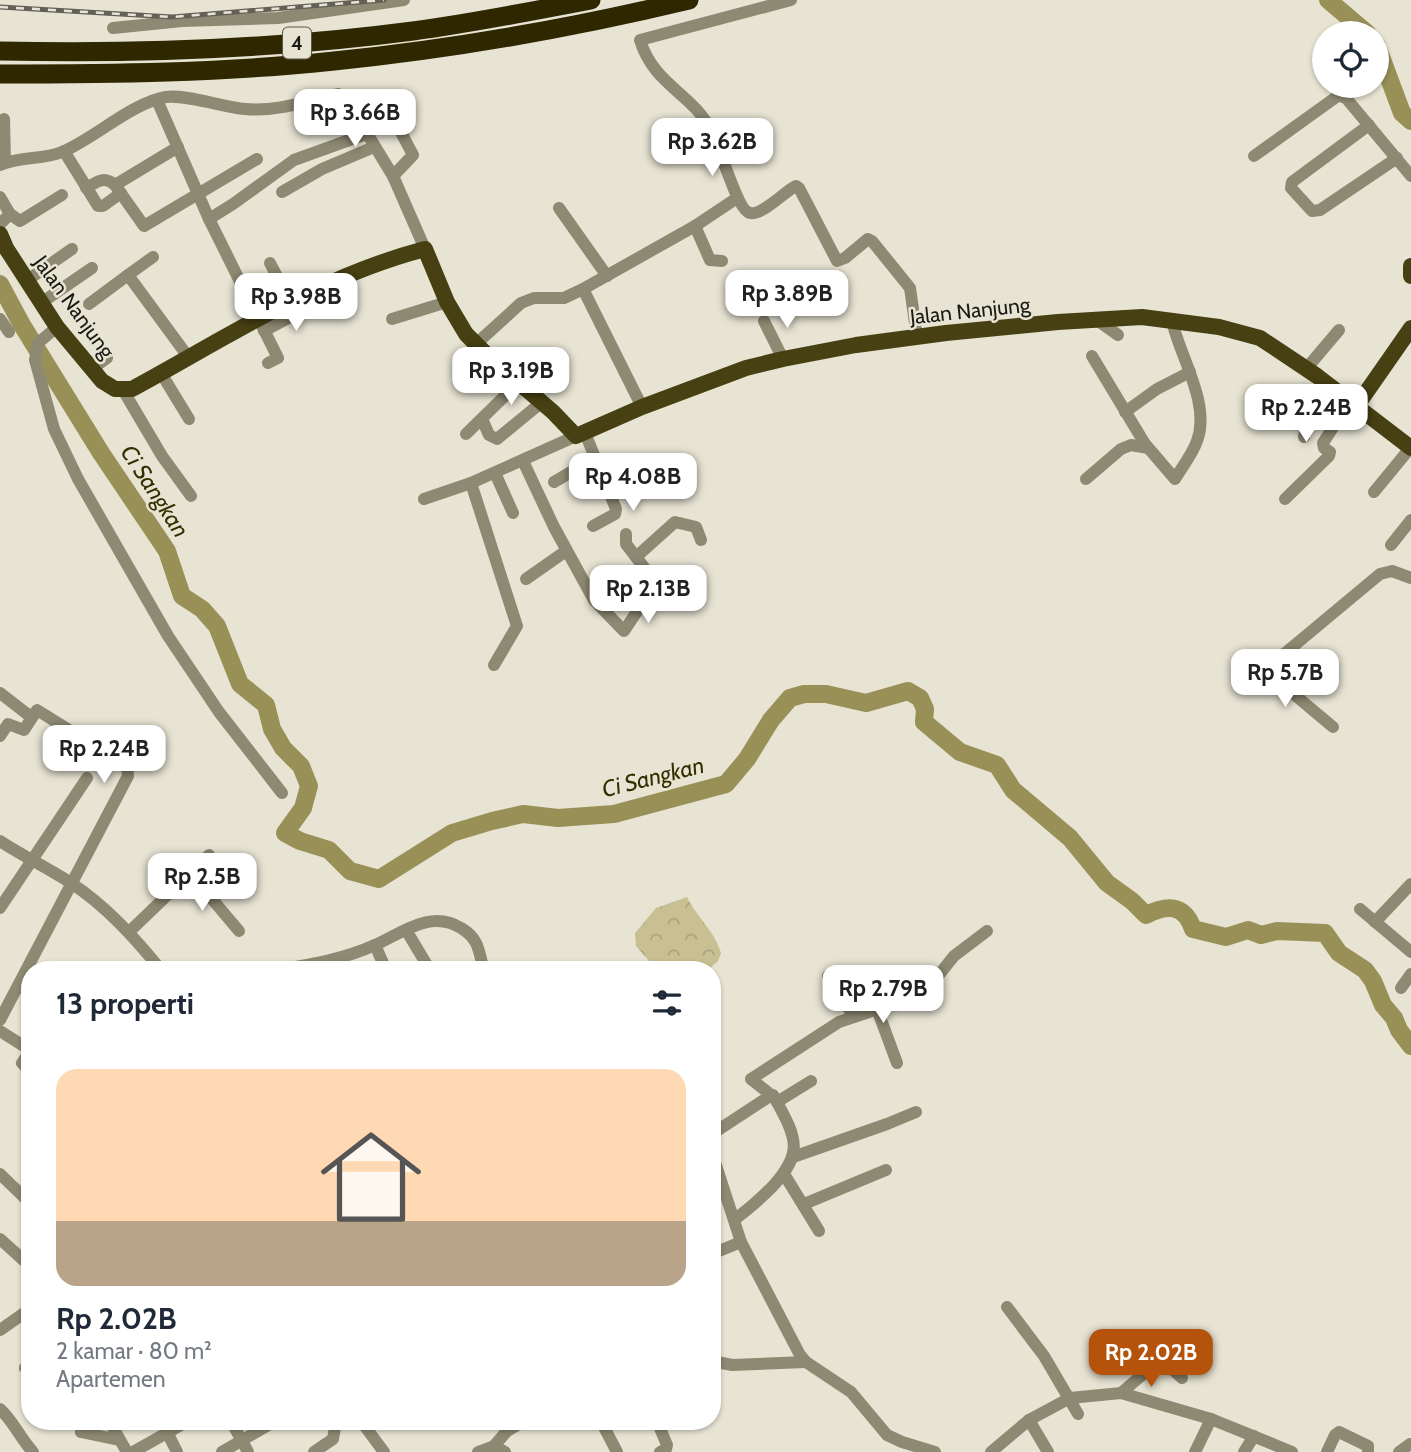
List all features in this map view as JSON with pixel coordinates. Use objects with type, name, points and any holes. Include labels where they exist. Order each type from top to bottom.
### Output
[{"type":"highway","name":"4","points":[[0,51],[73,52],[274,46],[412,31],[591,0]]},
{"type":"highway","name":"4","points":[[0,74],[200,71],[332,62],[482,42],[689,0]]},
{"type":"main road","name":"Jalan Nanjung","points":[[0,236],[57,327],[108,386],[123,390]]},
{"type":"main road","points":[[123,390],[132,389],[262,324],[290,301],[383,260],[425,249],[456,319],[476,344],[581,434]]},
{"type":"main road","points":[[1411,266],[1411,276]]},
{"type":"main road","name":"Jalan Nanjung","points":[[581,434],[642,407],[746,368],[783,359],[917,337],[1142,317],[1219,327],[1261,338],[1411,447]]},
{"type":"main road","points":[[1352,404],[1411,328]]},
{"type":"street","points":[[113,28],[182,21],[278,18],[404,0]]},
{"type":"street","points":[[791,0],[640,40],[646,59],[662,79],[706,119],[721,148],[737,198],[747,213],[752,214],[767,207],[792,187],[797,187],[836,261],[845,258],[868,239],[872,241],[910,288],[917,337]]},
{"type":"street","points":[[4,119],[3,164],[64,151],[157,100],[174,97],[225,107],[266,110],[297,106],[338,94],[346,99],[393,176],[425,249]]},
{"type":"street","points":[[1254,156],[1333,98]]},
{"type":"street","points":[[1345,98],[1411,176]]},
{"type":"street","points":[[157,100],[209,219],[278,358],[268,363]]},
{"type":"street","points":[[393,176],[413,155],[395,121]]},
{"type":"street","points":[[1369,125],[1297,177],[1290,186],[1295,193],[1311,210],[1320,210],[1396,158]]},
{"type":"street","points":[[209,219],[294,160],[366,134]]},
{"type":"street","points":[[282,192],[322,169],[373,146]]},
{"type":"street","points":[[64,151],[99,207],[118,189],[178,147]]},
{"type":"street","points":[[86,188],[105,179],[118,189],[144,226],[257,159]]},
{"type":"street","points":[[0,197],[10,214],[20,221],[62,195]]},
{"type":"street","points":[[476,344],[521,303],[534,298],[564,298],[583,289],[695,226],[737,198]]},
{"type":"street","points":[[559,208],[607,276]]},
{"type":"street","points":[[0,224],[10,214]]},
{"type":"street","points":[[695,226],[710,260],[722,261]]},
{"type":"street","points":[[26,281],[72,249]]},
{"type":"street","points":[[89,304],[153,257]]},
{"type":"street","points":[[270,264],[290,301]]},
{"type":"street","points":[[41,303],[92,268]]},
{"type":"street","points":[[128,275],[189,359]]},
{"type":"street","points":[[583,289],[642,407]]},
{"type":"street","points":[[392,318],[447,302]]},
{"type":"street","points":[[262,324],[312,306]]},
{"type":"street","points":[[0,319],[9,332]]},
{"type":"street","points":[[1097,320],[1118,335]]},
{"type":"street","points":[[764,321],[783,359]]},
{"type":"street","points":[[1092,356],[1148,448],[1175,479],[1196,443],[1201,424],[1189,372],[1172,321]]},
{"type":"street","points":[[57,327],[41,339],[35,360],[54,429],[78,479],[168,636],[219,712],[282,793]]},
{"type":"street","points":[[1306,369],[1339,330]]},
{"type":"street","points":[[92,369],[107,358]]},
{"type":"street","points":[[1125,412],[1157,389],[1189,372]]},
{"type":"street","points":[[161,373],[190,419]]},
{"type":"street","points":[[466,434],[519,382]]},
{"type":"street","points":[[123,390],[162,456],[191,496]]},
{"type":"street","points":[[1304,437],[1334,390]]},
{"type":"street","points":[[482,419],[489,435],[497,439],[542,402]]},
{"type":"street","points":[[1285,499],[1329,456],[1330,452],[1324,448],[1323,443],[1352,404]]},
{"type":"street","points":[[424,499],[471,483],[581,434],[595,458],[616,512],[593,526]]},
{"type":"street","points":[[1086,479],[1121,449],[1131,444],[1148,448]]},
{"type":"street","points":[[1374,492],[1411,447]]},
{"type":"street","points":[[554,482],[595,458]]},
{"type":"street","points":[[523,460],[566,551],[594,600],[624,631],[644,601]]},
{"type":"street","points":[[495,472],[513,513]]},
{"type":"street","points":[[471,483],[517,626],[494,664]]},
{"type":"street","points":[[1391,545],[1411,520]]},
{"type":"street","points":[[636,557],[675,522],[696,527],[701,540]]},
{"type":"street","points":[[605,611],[645,577],[646,570],[626,544],[626,534]]},
{"type":"street","points":[[526,579],[566,551]]},
{"type":"street","points":[[1333,727],[1259,665],[1284,654],[1380,574],[1392,571],[1411,578]]},
{"type":"street","points":[[0,693],[31,717]]},
{"type":"street","points":[[0,736],[8,724],[24,730],[37,710],[127,766],[128,770],[128,776],[31,961]]},
{"type":"street","points":[[0,908],[87,778]]},
{"type":"street","points":[[0,841],[93,898],[129,932],[153,961]]},
{"type":"street","points":[[129,932],[209,855]]},
{"type":"street","points":[[190,873],[239,931]]},
{"type":"street","points":[[1375,922],[1411,884]]},
{"type":"street","points":[[1360,909],[1411,952]]},
{"type":"street","points":[[327,961],[437,920],[457,925],[476,943],[481,961]]},
{"type":"street","points":[[406,930],[425,961]]},
{"type":"street","points":[[735,1219],[761,1199],[784,1174],[793,1157],[792,1133],[771,1098],[751,1079],[831,1027],[920,989],[938,976],[954,956],[987,931]]},
{"type":"street","points":[[375,945],[382,961]]},
{"type":"street","points":[[1401,988],[1411,974]]},
{"type":"street","points":[[828,976],[854,1017]]},
{"type":"street","points":[[1,1018],[21,979]]},
{"type":"street","points":[[877,1009],[897,1063]]},
{"type":"street","points":[[0,1031],[21,1045]]},
{"type":"street","points":[[721,1129],[771,1098],[811,1081]]},
{"type":"street","points":[[793,1157],[916,1112]]},
{"type":"street","points":[[804,1204],[886,1170]]},
{"type":"street","points":[[0,1174],[21,1194]]},
{"type":"street","points":[[784,1174],[819,1231]]},
{"type":"street","points":[[721,1179],[741,1242],[790,1339],[806,1362],[851,1392],[887,1435],[935,1452]]},
{"type":"street","points":[[1,1241],[21,1258]]},
{"type":"street","points":[[721,1250],[741,1242]]},
{"type":"street","points":[[1007,1307],[1044,1356],[1078,1414]]},
{"type":"street","points":[[0,1330],[21,1315]]},
{"type":"street","points":[[1121,1394],[1161,1359],[1182,1378]]},
{"type":"street","points":[[721,1363],[732,1365],[806,1362]]},
{"type":"street","points":[[991,1452],[1029,1420],[1070,1398],[1121,1394],[1211,1419],[1289,1451]]},
{"type":"street","points":[[0,1409],[23,1444],[33,1452]]},
{"type":"street","points":[[1195,1452],[1211,1419]]},
{"type":"street","points":[[1029,1420],[1048,1452]]},
{"type":"street","points":[[84,1430],[80,1432],[119,1440]]},
{"type":"street","points":[[114,1430],[127,1452]]},
{"type":"street","points":[[133,1452],[174,1430]]},
{"type":"street","points":[[236,1430],[245,1447]]},
{"type":"street","points":[[222,1452],[245,1447],[265,1430]]},
{"type":"street","points":[[314,1452],[334,1439],[335,1430]]},
{"type":"street","points":[[368,1430],[384,1452]]},
{"type":"street","points":[[479,1452],[500,1449],[509,1430]]},
{"type":"street","points":[[606,1430],[617,1452]]},
{"type":"street","points":[[661,1430],[667,1445],[665,1451]]},
{"type":"street","points":[[1327,1452],[1339,1432],[1371,1451]]},
{"type":"street","points":[[168,1434],[177,1452]]},
{"type":"street","points":[[1244,1452],[1254,1436]]},
{"type":"street","points":[[1399,1452],[1410,1444]]},
{"type":"green space","points":[[687,897],[718,946],[721,953],[718,961],[649,961],[636,946],[635,933],[656,908]]},
{"type":"waterway","points":[[1328,0],[1353,21]]},
{"type":"waterway","points":[[1389,78],[1402,113],[1411,121]]},
{"type":"waterway","name":"Ci Sangkan","points":[[0,284],[22,325],[101,453],[167,551],[182,596],[202,609],[217,626],[240,684],[266,705],[272,729],[283,748],[301,766],[309,786],[303,808],[285,833],[329,850],[350,871],[379,879],[452,833],[492,821],[523,814],[558,818],[614,814],[726,784],[747,759],[771,720],[790,698],[804,694],[826,694],[866,703],[908,691],[920,698],[925,709],[924,722],[960,752],[997,765],[1013,790],[1070,838],[1107,883],[1146,915],[1161,909],[1174,908],[1185,914],[1193,929],[1226,937],[1248,930],[1261,935],[1277,931],[1325,933],[1339,953],[1365,970],[1383,1005],[1411,1046]]},
{"type":"railway","points":[[0,7],[172,17],[384,0]]}]
